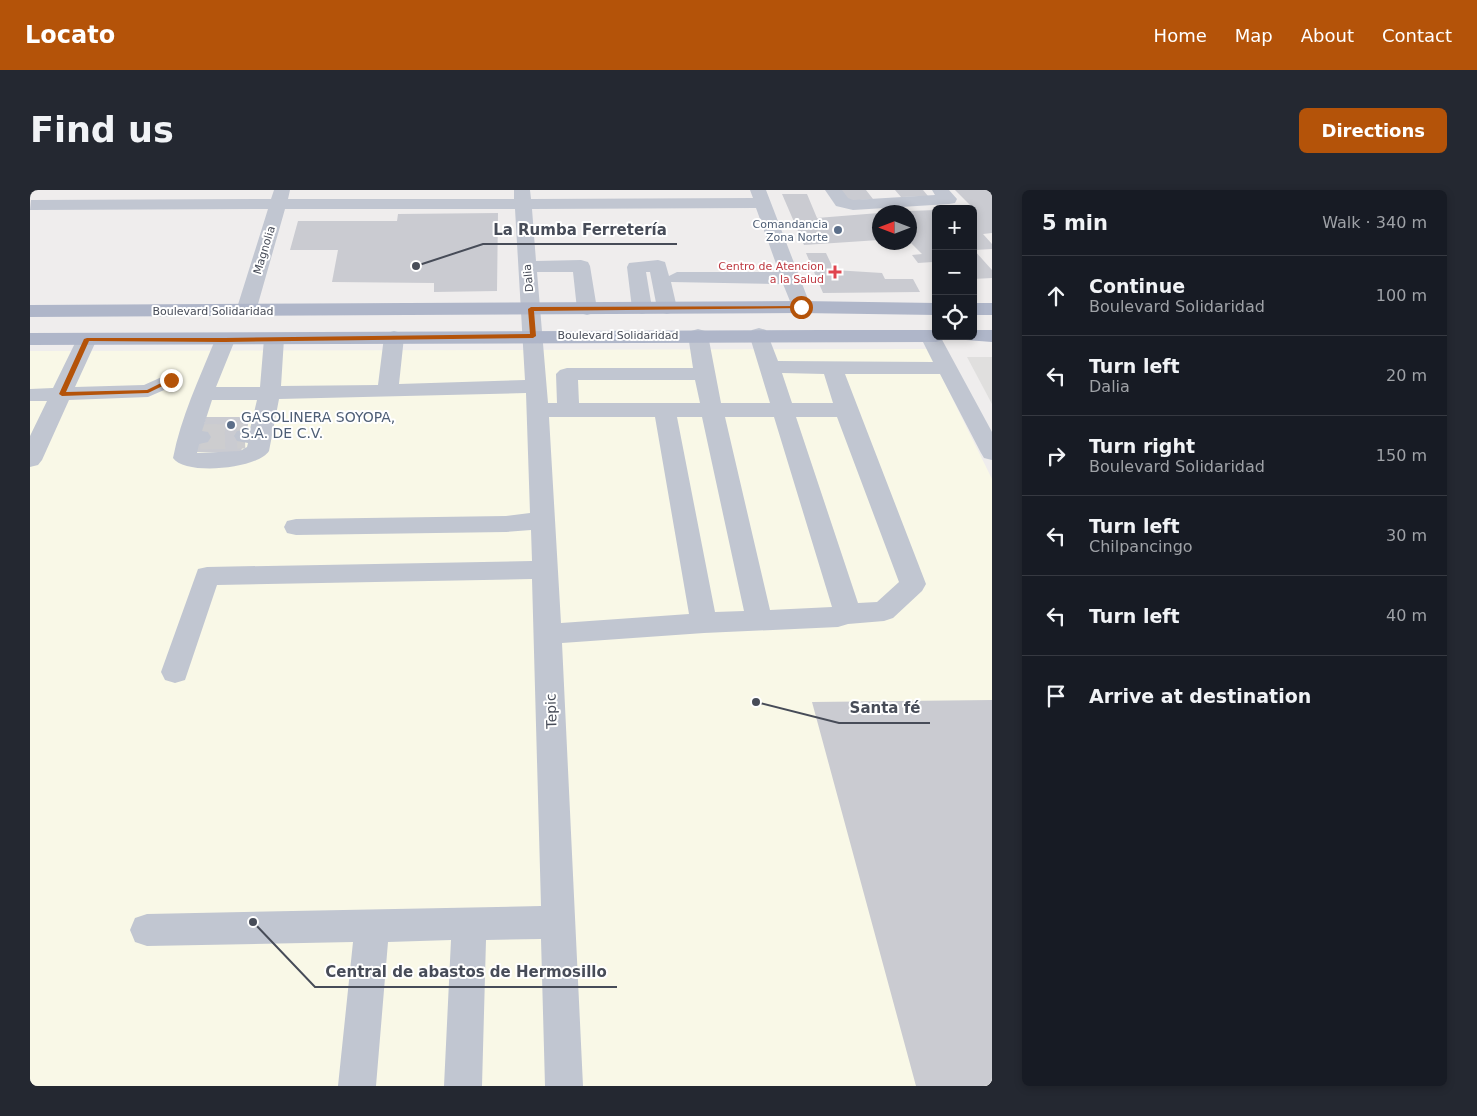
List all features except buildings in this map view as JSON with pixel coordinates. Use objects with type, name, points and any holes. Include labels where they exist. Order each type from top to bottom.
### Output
[{"type":"main road","name":"Boulevard Solidaridad","points":[[30,339],[225,340],[394,337],[532,322],[587,309],[932,308]]},
{"type":"main road","points":[[977,309],[992,309]]},
{"type":"main road","name":"Boulevard Solidaridad","points":[[30,311],[246,310],[532,322],[698,335],[932,336]]},
{"type":"main road","points":[[977,336],[992,336]]},
{"type":"street","points":[[31,206],[41,190]]},
{"type":"street","points":[[833,190],[842,202],[854,206],[891,196],[949,199],[940,190]]},
{"type":"street","points":[[31,206],[280,197],[761,197],[801,307]]},
{"type":"street","name":"Magnolia","points":[[246,310],[280,197]]},
{"type":"street","name":"Dalia","points":[[523,197],[532,322]]},
{"type":"street","points":[[528,267],[581,266],[587,309]]},
{"type":"street","points":[[642,308],[636,267],[658,266],[667,308]]},
{"type":"street","points":[[676,278],[790,278]]},
{"type":"street","points":[[720,278],[729,308]]},
{"type":"street","name":"Tepic","points":[[532,322],[548,634],[564,1086]]},
{"type":"street","points":[[759,334],[847,614]]},
{"type":"street","points":[[698,335],[704,374],[759,620]]},
{"type":"street","points":[[388,391],[394,337]]},
{"type":"street","points":[[30,460],[87,339]]},
{"type":"street","points":[[225,340],[203,394],[194,437],[185,458],[192,461],[245,458],[258,451],[252,437],[270,392],[274,339]]},
{"type":"street","points":[[935,340],[992,453]]},
{"type":"street","points":[[770,367],[948,368]]},
{"type":"street","points":[[548,634],[704,623],[838,617],[847,614],[884,611],[913,584],[846,410],[832,368]]},
{"type":"street","points":[[568,410],[567,374],[704,374]]},
{"type":"street","points":[[30,394],[148,391],[171,380]]},
{"type":"street","points":[[203,394],[388,391],[536,398],[568,410],[846,410]]},
{"type":"street","points":[[665,410],[704,623]]},
{"type":"street","points":[[296,527],[506,524],[542,520]]},
{"type":"street","points":[[175,672],[206,576],[545,570]]},
{"type":"street","points":[[147,930],[558,922]]},
{"type":"street","points":[[463,1086],[469,923]]},
{"type":"street","points":[[357,1086],[372,925]]},
{"type":"shaded area","points":[[928,349],[992,479],[992,1086],[30,1086],[30,351]]},
{"type":"shaded area","points":[[967,357],[992,357],[992,404]]},
{"type":"tunnel","points":[[200,437],[245,436]]},
{"type":"place","name":"Comandancia Zona Norte","points":[[838,230]]},
{"type":"place","name":"La Rumba Ferretería","points":[[416,266]]},
{"type":"place","name":"Centro de Atencion a la Salud","points":[[835,272]]},
{"type":"place","name":"GASOLINERA SOYOPA, S.A. DE C.V.","points":[[231,425]]},
{"type":"place","name":"Santa fé","points":[[756,702]]},
{"type":"place","name":"Central de abastos de Hermosillo","points":[[253,922]]},
{"type":"route","points":[[171,380],[148,391],[62,394],[87,339],[225,340],[533,336],[531,309],[801,307]]}]
